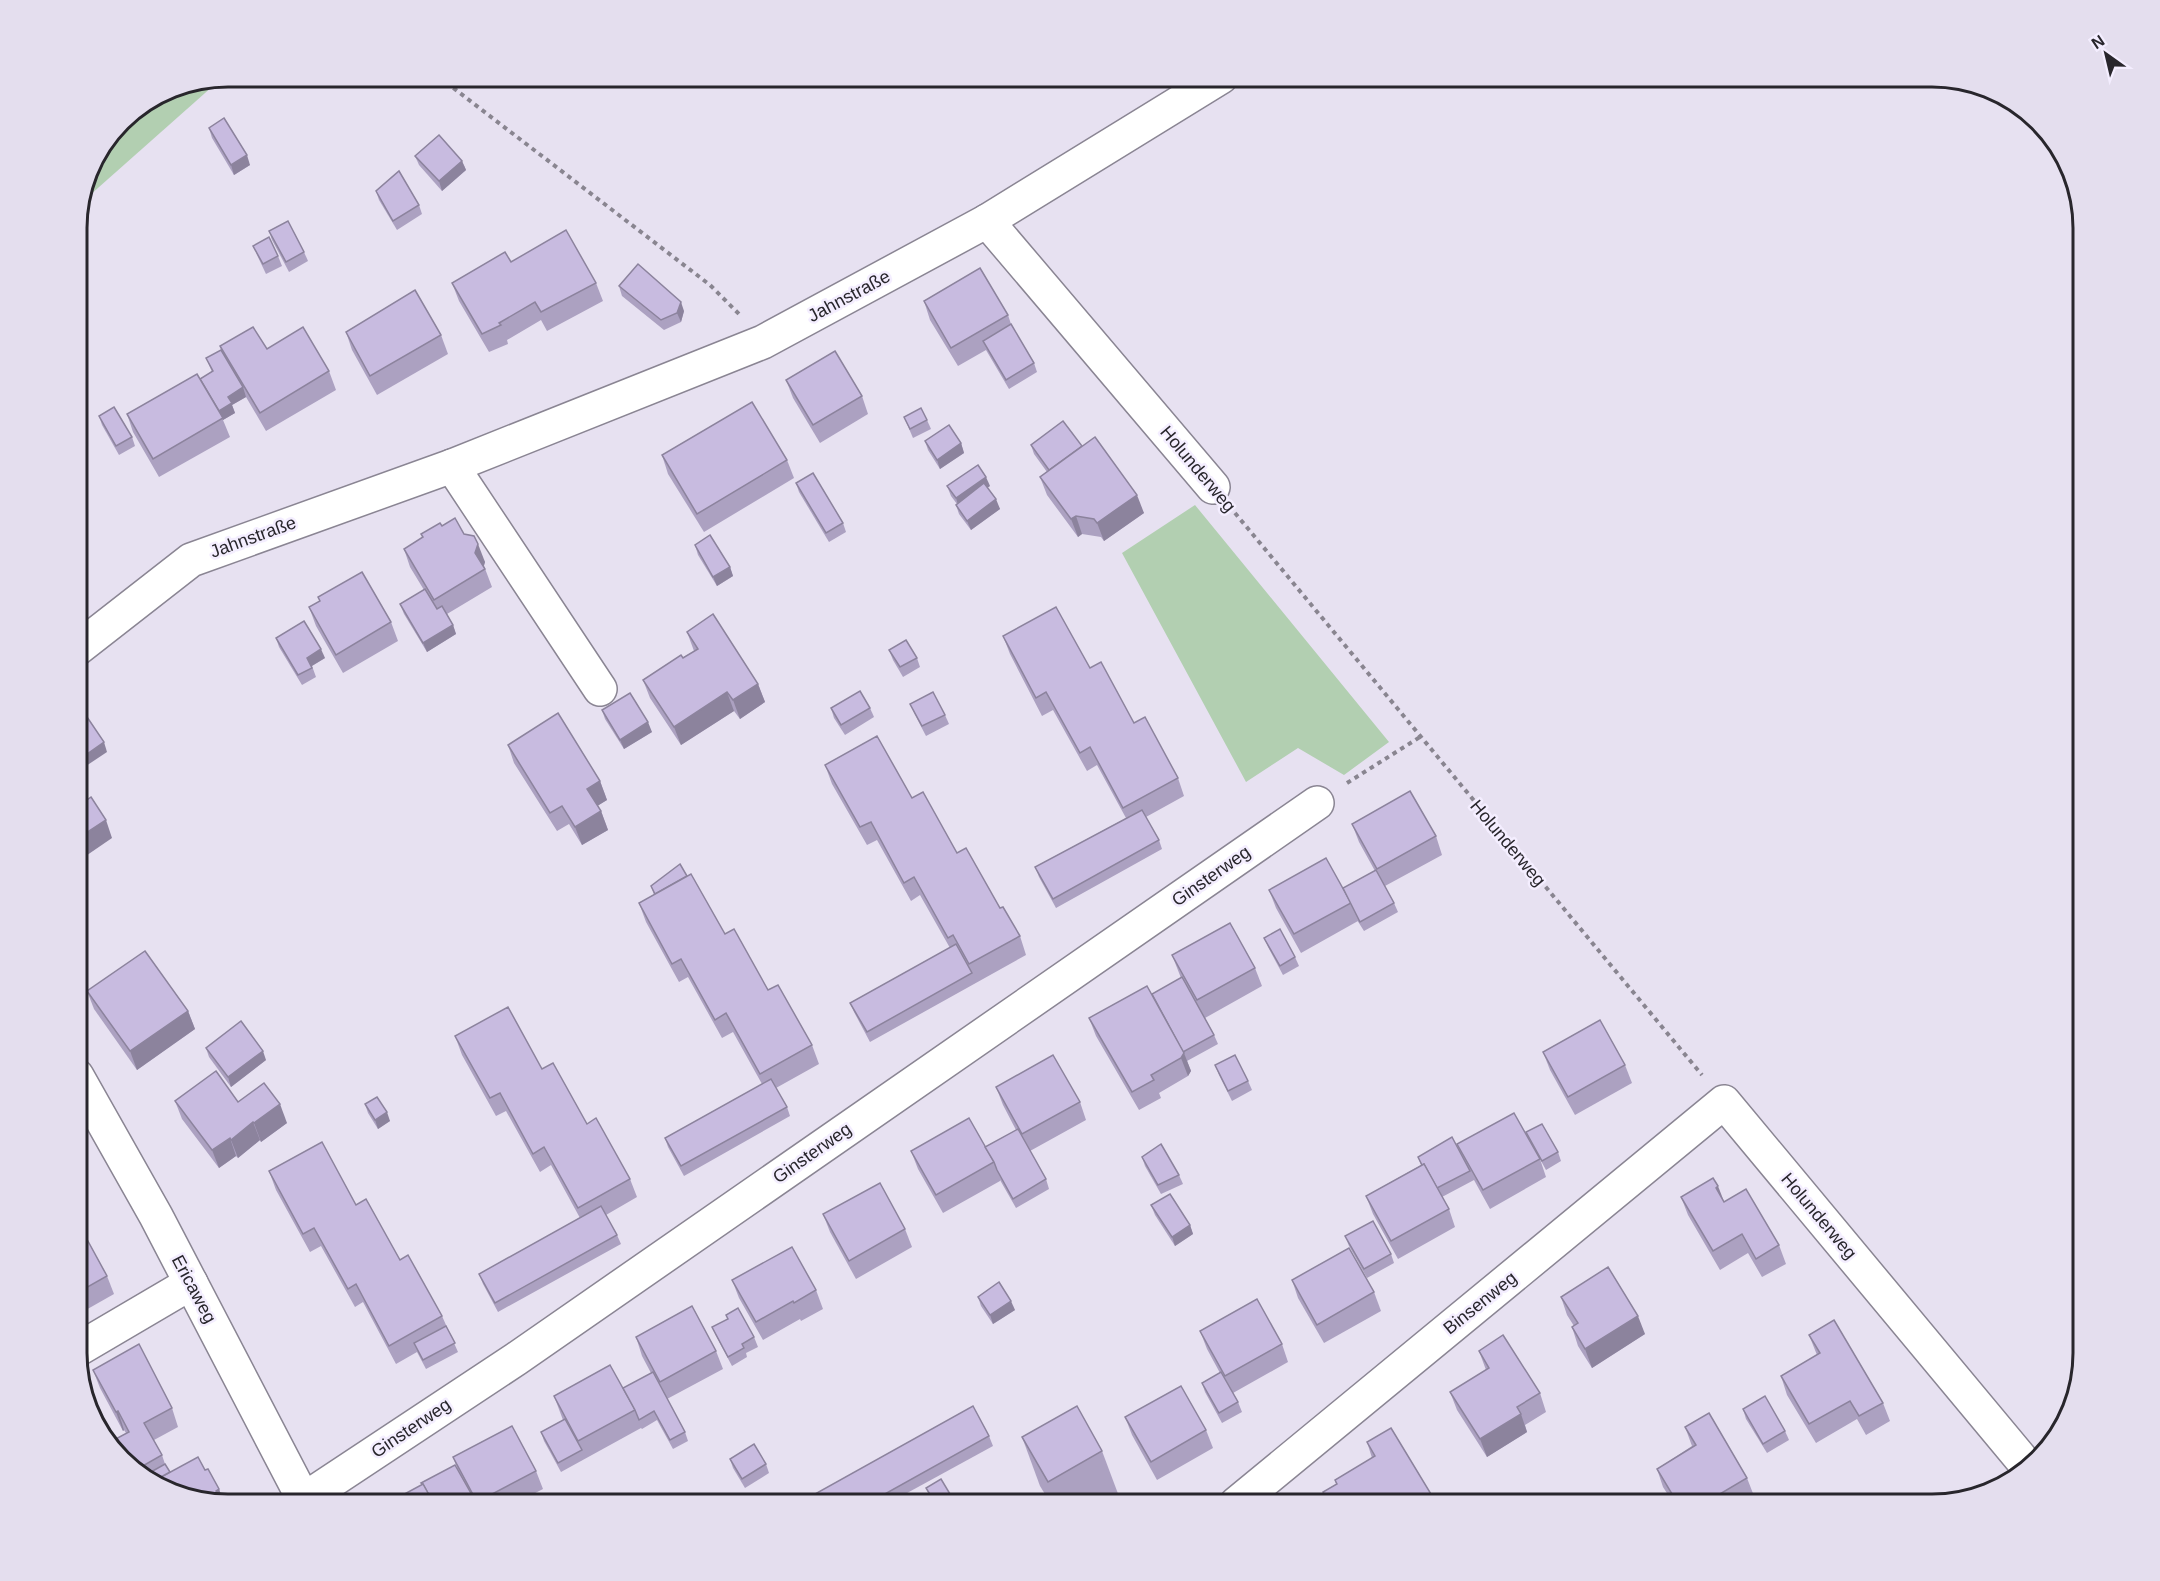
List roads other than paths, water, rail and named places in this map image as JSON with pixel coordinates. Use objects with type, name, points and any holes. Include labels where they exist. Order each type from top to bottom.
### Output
[{"type":"street","name":"Jahnstraße","points":[[87,641],[191,560],[452,466],[763,342],[987,221],[1203,87]]},
{"type":"street","name":"Holunderweg","points":[[987,221],[1213,487]]},
{"type":"street","points":[[452,466],[600,689]]},
{"type":"street","name":"Ginsterweg","points":[[316,1494],[516,1359],[1317,803]]},
{"type":"street","name":"Ericaweg","points":[[87,1094],[191,1283],[300,1494]]},
{"type":"street","name":"Holunderweg","points":[[1724,1102],[2023,1461]]},
{"type":"street","name":"Binsenweg","points":[[1248,1494],[1724,1102]]},
{"type":"street","points":[[87,1344],[191,1283]]}]
